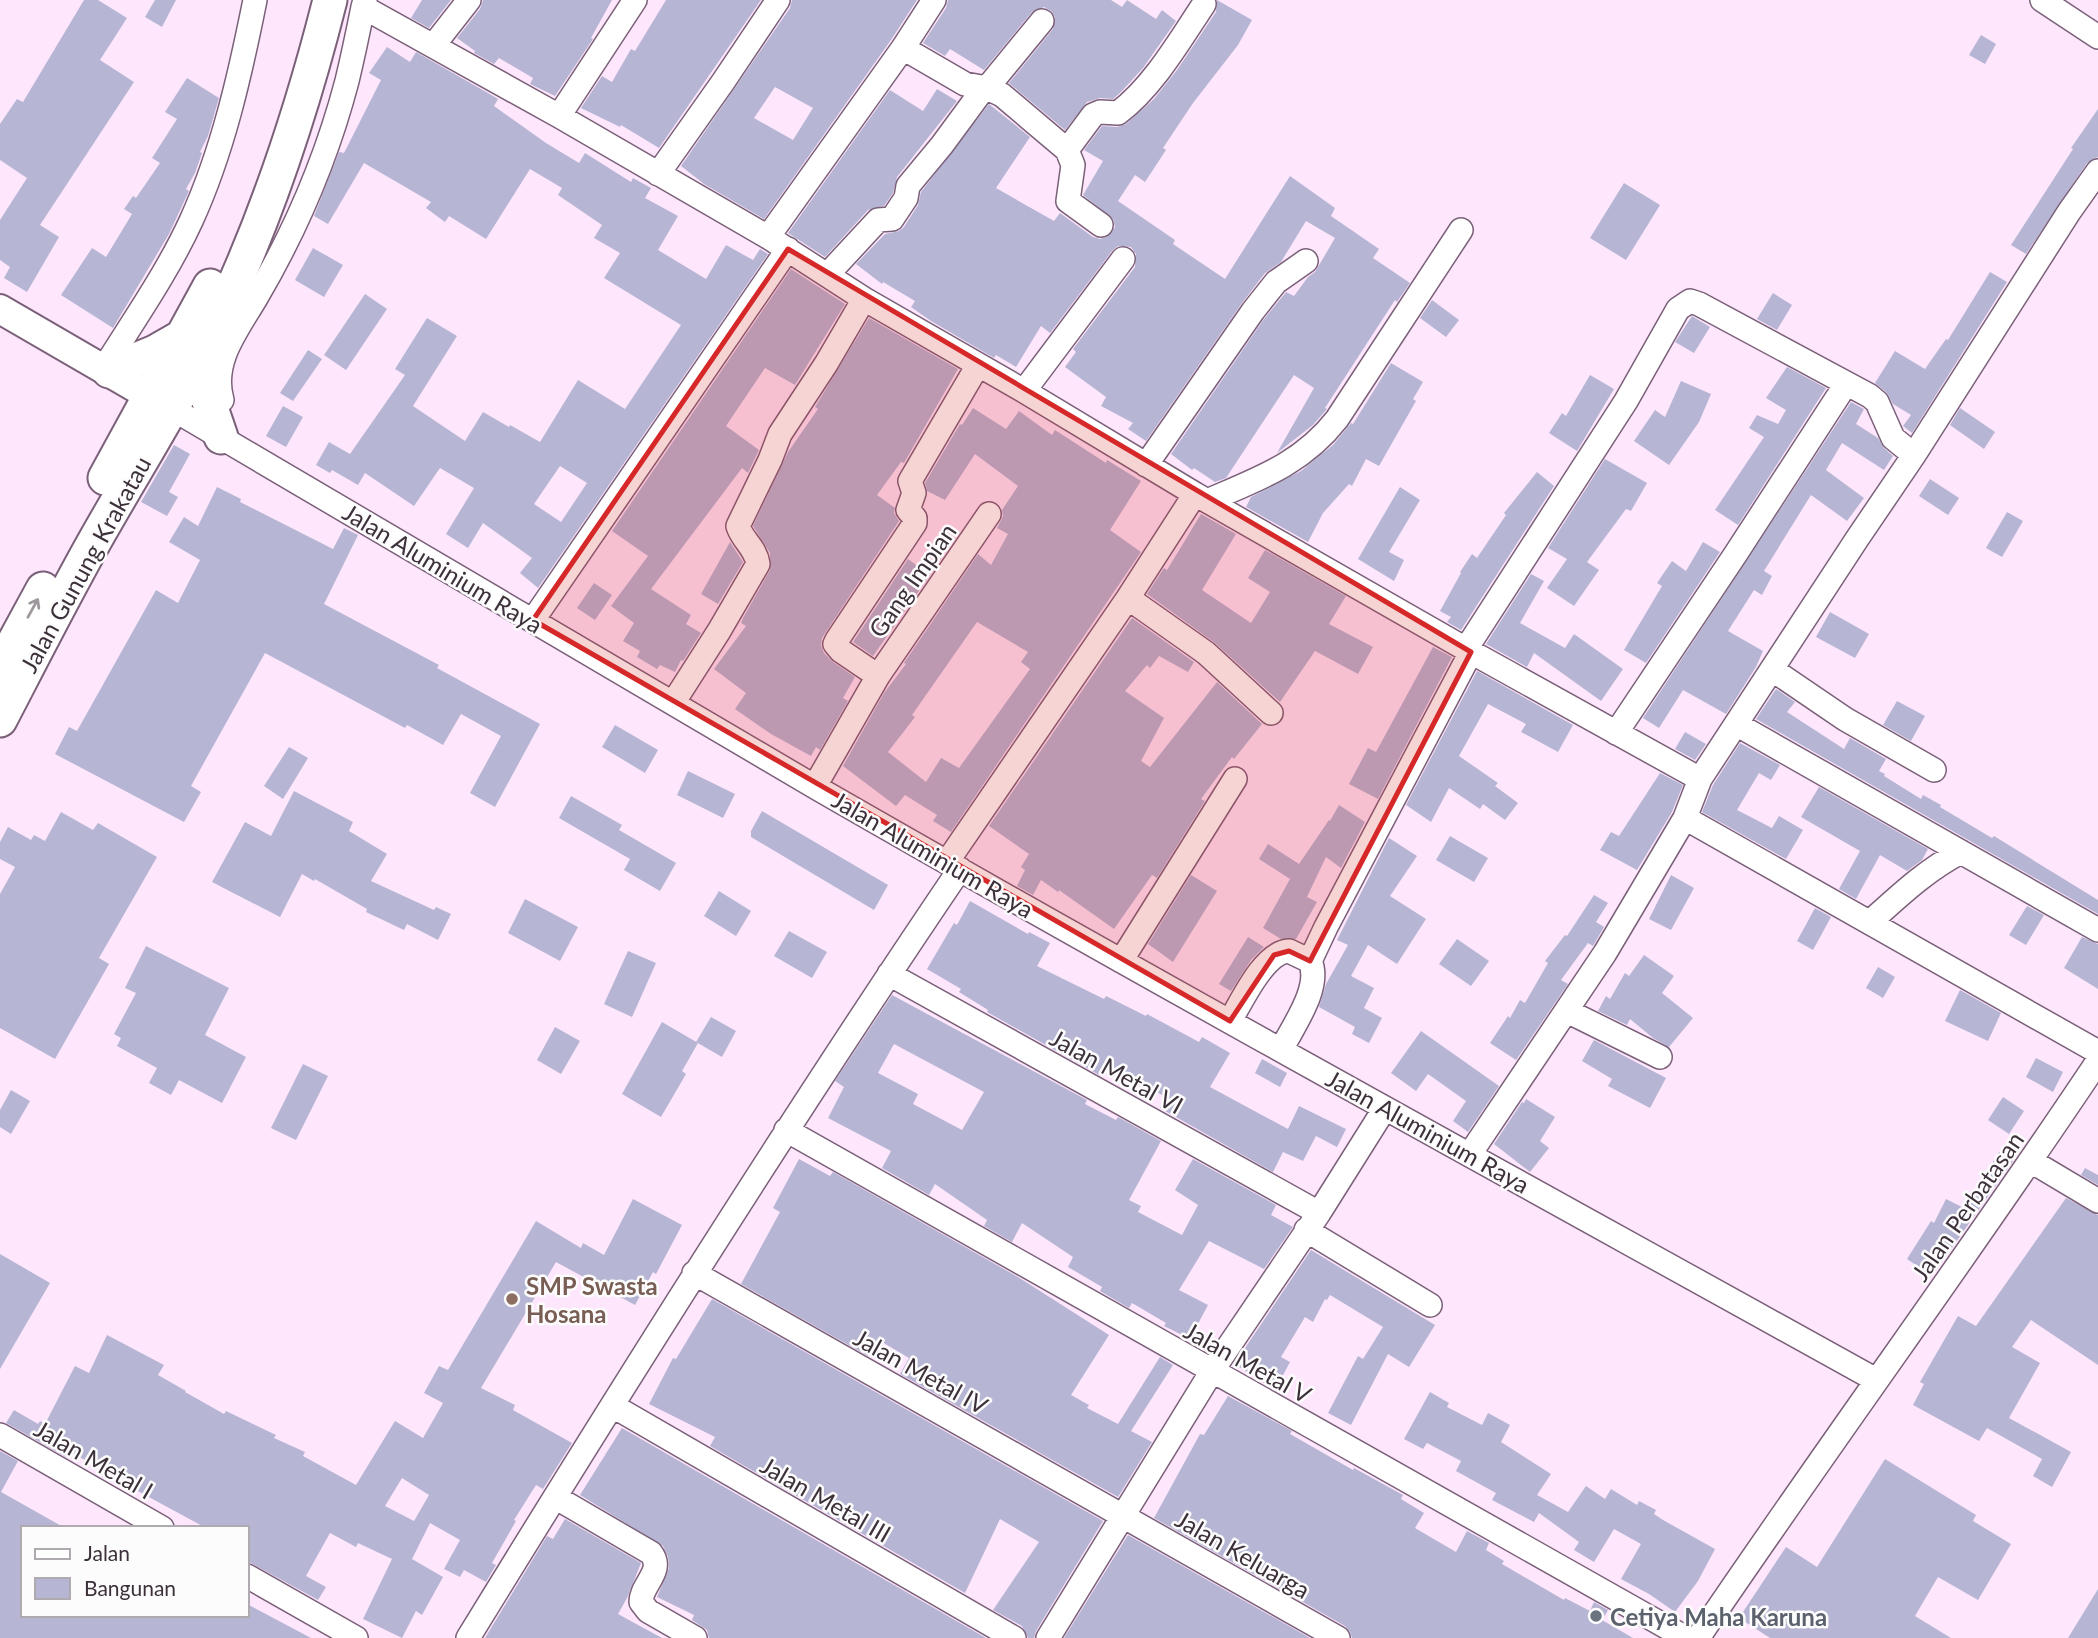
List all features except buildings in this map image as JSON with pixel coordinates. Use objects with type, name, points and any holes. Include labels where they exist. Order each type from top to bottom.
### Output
[{"type":"highway","points":[[234,444],[205,390],[191,347],[226,254],[259,181],[297,59],[309,0]]},
{"type":"highway","points":[[161,402],[254,238],[302,105],[330,0]]},
{"type":"highway","points":[[106,370],[155,352],[191,347]]},
{"type":"highway","name":"Jalan Gunung Krakatau","points":[[0,668],[161,402]]},
{"type":"highway","name":"Jalan Gunung Krakatau","points":[[0,720],[89,551],[161,402]]},
{"type":"main road","name":"Jalan Aluminium Raya","points":[[0,309],[161,402]]},
{"type":"street","points":[[106,370],[166,268],[190,222],[214,164],[230,110],[255,0]]},
{"type":"street","points":[[433,46],[468,0]]},
{"type":"street","points":[[559,116],[635,0]]},
{"type":"street","points":[[658,174],[778,0]]},
{"type":"street","points":[[533,620],[934,0]]},
{"type":"street","points":[[2042,0],[2098,37]]},
{"type":"street","points":[[234,444],[218,386],[221,362],[298,220],[325,152],[347,81],[364,4],[778,243],[864,299],[1024,391],[1146,466],[1468,651],[1700,779]]},
{"type":"street","points":[[1067,150],[1093,115],[1100,112],[1118,114],[1130,103],[1165,62],[1204,4]]},
{"type":"street","points":[[827,275],[878,220],[892,219],[906,198],[908,186],[1042,20]]},
{"type":"street","points":[[904,48],[965,84],[986,88],[1002,95],[1067,150],[1073,165],[1068,201],[1101,225]]},
{"type":"street","points":[[1470,1154],[1605,953],[1685,818],[1700,779],[1914,455],[2068,212],[2098,171]]},
{"type":"street","points":[[468,1638],[694,1273],[889,974],[953,866],[1128,598],[1201,497],[1294,461],[1322,439],[1461,230]]},
{"type":"street","points":[[1024,391],[1123,259]]},
{"type":"street","points":[[1146,466],[1253,311],[1276,282],[1306,261]]},
{"type":"street","points":[[673,703],[758,564],[757,556],[738,526],[780,434],[864,299]]},
{"type":"street","points":[[1281,1050],[1311,989],[1314,980],[1310,961],[1325,927],[1468,651],[1626,401],[1678,309],[1690,301],[1699,304],[1874,399],[1893,438],[1914,455]]},
{"type":"street","points":[[878,676],[841,651],[835,644],[836,640],[915,523],[915,518],[908,510],[914,493],[910,481],[978,366]]},
{"type":"street","points":[[1616,733],[1846,384]]},
{"type":"street","name":"Jalan Aluminium Raya","points":[[161,402],[953,866],[1877,1380]]},
{"type":"street","name":"Gang Impian","points":[[815,786],[878,676],[989,514]]},
{"type":"street","points":[[1128,598],[1206,653],[1271,713]]},
{"type":"street","points":[[1773,670],[1845,719],[1934,770]]},
{"type":"street","points":[[1736,724],[2098,930]]},
{"type":"street","points":[[1121,961],[1235,779]]},
{"type":"street","points":[[1685,818],[2098,1052]]},
{"type":"street","points":[[1870,922],[1914,881],[1937,864],[1961,852]]},
{"type":"street","points":[[1230,1021],[1274,955],[1289,951],[1310,961]]},
{"type":"street","name":"Jalan Metal VI","points":[[889,974],[1312,1221],[1430,1305]]},
{"type":"street","points":[[1567,1011],[1660,1057]]},
{"type":"street","name":"Jalan Perbatasan","points":[[1698,1638],[2032,1161],[2098,1061]]},
{"type":"street","points":[[1048,1638],[1212,1371],[1385,1108]]},
{"type":"street","name":"Jalan Metal V","points":[[786,1130],[1685,1638]]},
{"type":"street","points":[[2032,1161],[2098,1201]]},
{"type":"street","name":"Jalan Metal IV","points":[[694,1273],[1122,1515]]},
{"type":"street","name":"Jalan Metal III","points":[[613,1406],[1014,1638]]},
{"type":"street","name":"Jalan Metal I","points":[[0,1435],[159,1526]]},
{"type":"street","points":[[555,1497],[651,1553],[656,1559],[656,1569],[643,1591],[641,1602],[648,1611],[695,1638]]},
{"type":"street","name":"Jalan Keluarga","points":[[1122,1515],[1338,1638]]},
{"type":"street","points":[[248,1577],[356,1638]]},
{"type":"highlighted area","points":[[788,249],[1471,652],[1310,961],[1289,951],[1274,955],[1230,1021],[533,620]]},
{"type":"place","name":"SMP Swasta Hosana","points":[[512,1299]]},
{"type":"place","name":"Cetiya Maha Karuna","points":[[1596,1616]]}]
